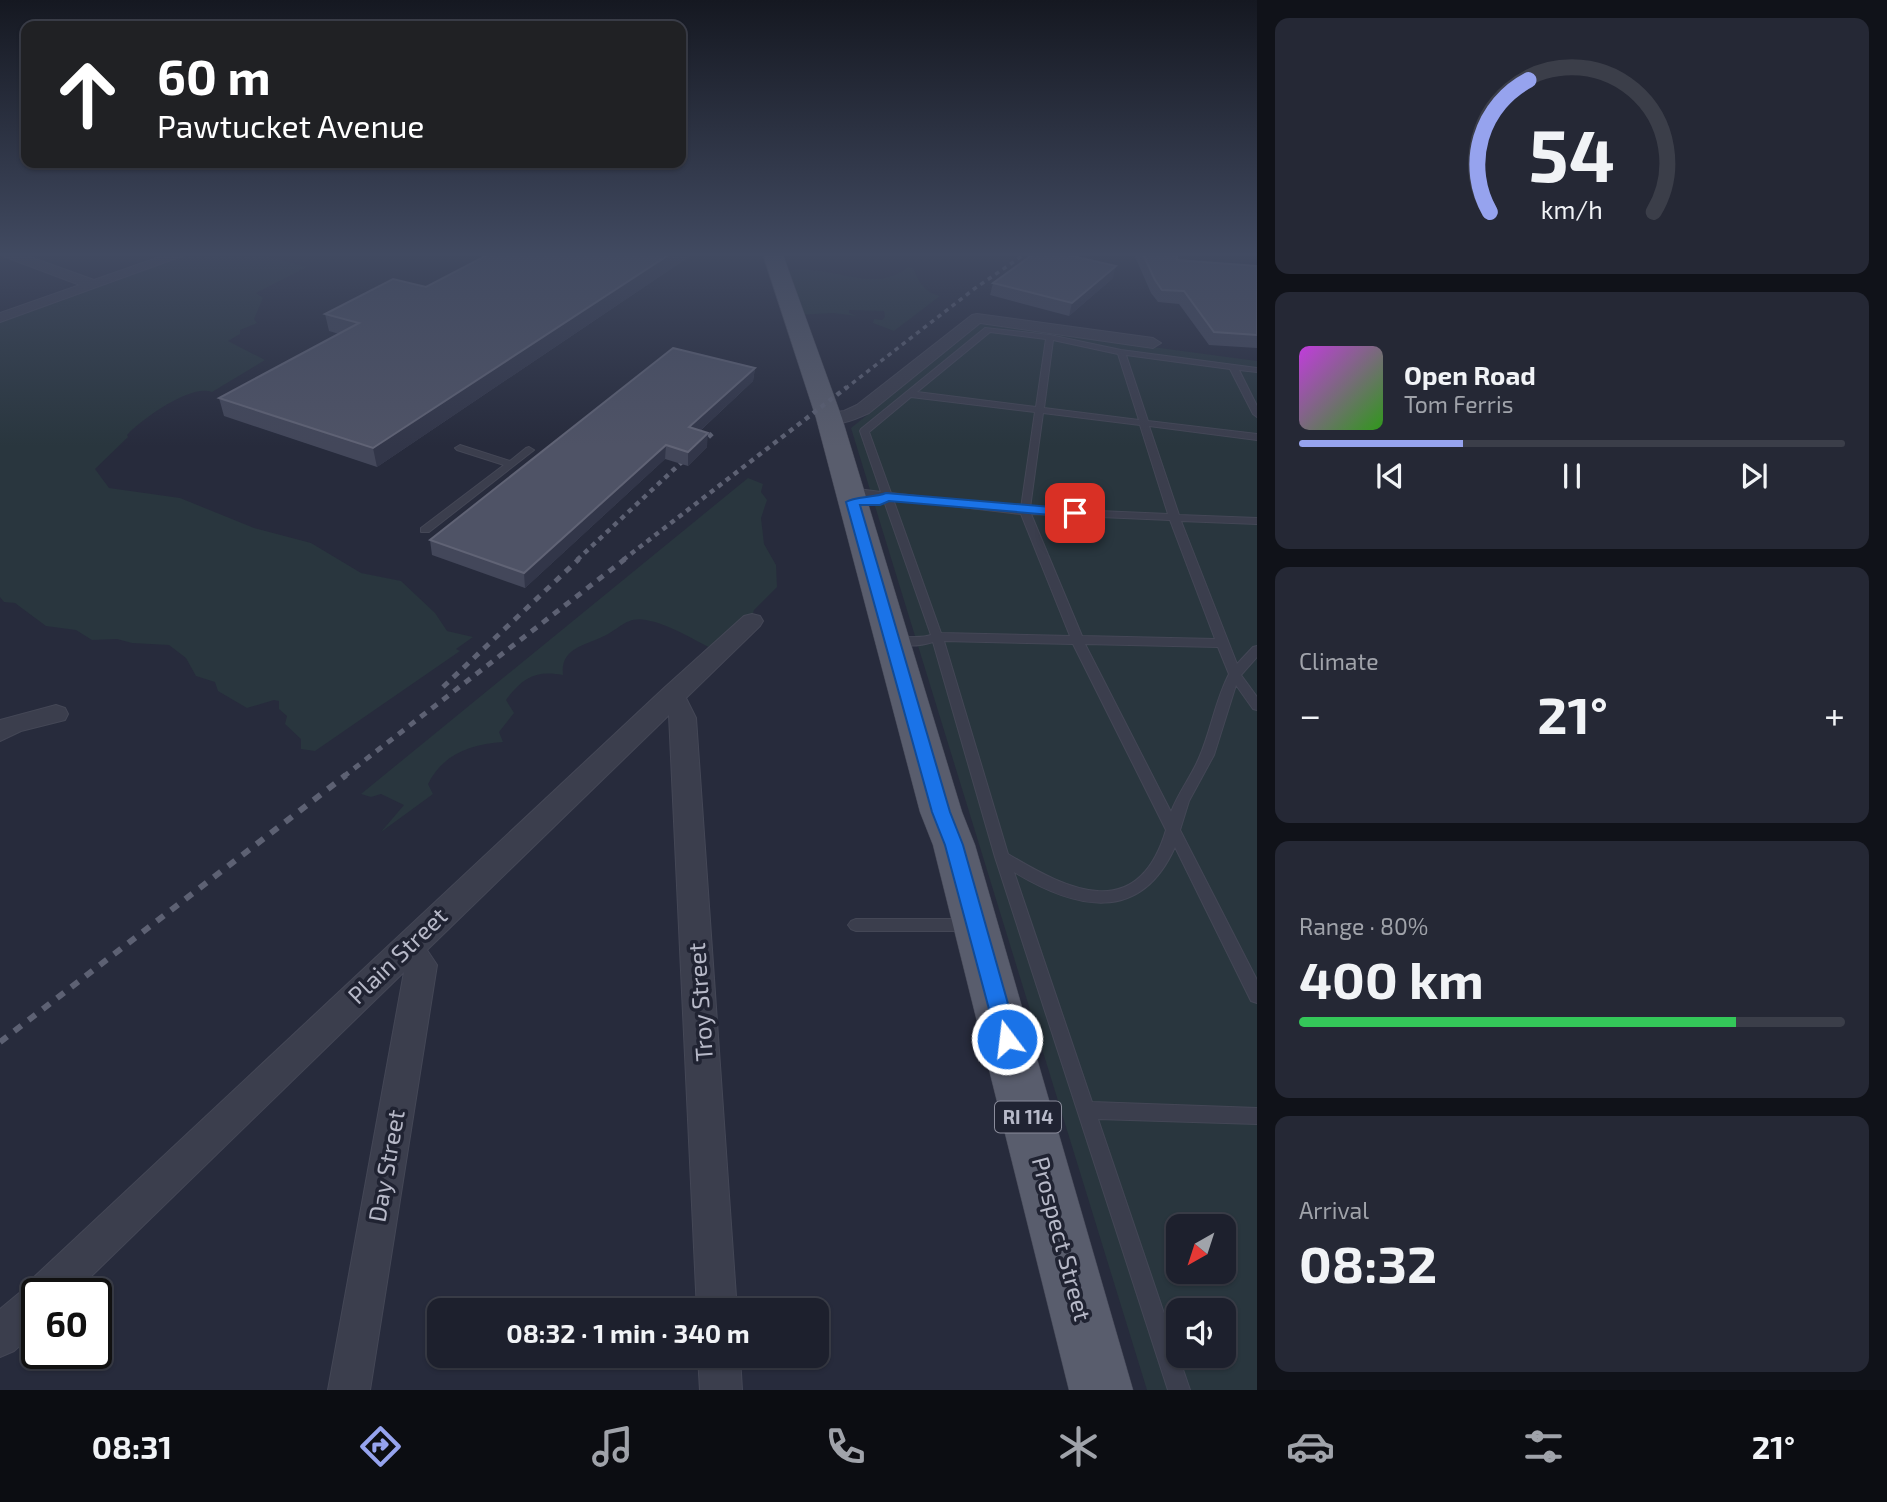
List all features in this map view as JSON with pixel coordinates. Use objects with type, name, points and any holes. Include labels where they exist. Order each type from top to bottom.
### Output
[{"type":"main road","name":"RI 114","points":[[794,317],[829,418],[941,812],[978,851]]},
{"type":"main road","name":"Prospect Street","points":[[978,851],[975,925],[1101,1390]]},
{"type":"street","points":[[829,418],[848,416],[863,409],[977,318],[1153,343]]},
{"type":"street","name":"Plain Street","points":[[62,1278],[752,621]]},
{"type":"street","name":"Troy Street","points":[[672,695],[683,718],[716,1298]]},
{"type":"street","points":[[0,732],[13,724],[56,714]]},
{"type":"street","name":"Day Street","points":[[349,1390],[421,965],[406,948]]},
{"type":"street","points":[[0,1337],[21,1317]]},
{"type":"street","points":[[720,1368],[721,1390]]},
{"type":"lane","points":[[1179,1390],[1087,1110],[978,851],[937,637],[863,431],[988,330],[1050,337],[1121,352],[1257,370]]},
{"type":"lane","points":[[1050,337],[1026,511],[1078,641],[1257,996]]},
{"type":"lane","points":[[1121,352],[1175,519],[1235,675],[1257,706]]},
{"type":"lane","points":[[1233,367],[1257,414]]},
{"type":"lane","points":[[909,394],[1257,437]]},
{"type":"lane","points":[[460,448],[511,464]]},
{"type":"lane","points":[[425,530],[529,450]]},
{"type":"lane","points":[[851,497],[880,501],[886,497],[1026,511],[1257,521]]},
{"type":"lane","points":[[892,641],[925,641],[937,637],[1223,643]]},
{"type":"lane","points":[[978,851],[1072,895],[1107,900],[1125,895],[1148,878],[1166,853],[1181,802],[1204,763],[1235,675],[1257,650]]},
{"type":"lane","points":[[856,925],[975,925]]},
{"type":"lane","points":[[1087,1110],[1257,1116]]},
{"type":"shaded area","points":[[0,317],[255,317],[257,323],[240,330],[240,334],[228,341],[265,360],[212,392],[191,393],[167,405],[127,435],[95,469],[109,488],[180,498],[254,528],[311,543],[361,573],[401,581],[435,613],[447,631],[473,637],[456,649],[460,651],[315,751],[301,749],[301,739],[285,724],[287,716],[279,709],[279,701],[247,708],[218,691],[215,682],[196,676],[186,658],[169,645],[132,643],[117,639],[92,640],[76,630],[46,626],[15,603],[4,602],[0,597]]},
{"type":"shaded area","points":[[885,317],[913,317],[894,331],[873,323],[874,319],[882,320]]},
{"type":"shaded area","points":[[980,324],[1257,361],[1257,1390],[1147,1390],[851,428]]},
{"type":"shaded area","points":[[748,478],[763,484],[761,492],[767,500],[761,518],[764,544],[776,565],[777,587],[754,610],[751,620],[717,651],[664,625],[639,619],[574,650],[565,659],[563,675],[545,674],[531,677],[518,686],[506,700],[514,713],[499,732],[503,742],[469,748],[450,758],[428,784],[433,794],[381,832],[404,805],[381,794],[371,797],[361,794]]},
{"type":"building","points":[[336,317],[574,317],[373,448],[219,398],[359,323]]},
{"type":"building","points":[[1203,317],[1257,317],[1257,335],[1214,332]]},
{"type":"building","points":[[673,348],[755,368],[689,427],[708,433],[688,452],[666,445],[524,573],[430,540]]},
{"type":"railway","points":[[845,389],[938,317]]},
{"type":"railway","points":[[623,560],[847,387]]},
{"type":"railway","points":[[577,560],[715,431]]},
{"type":"railway","points":[[443,687],[579,559]]},
{"type":"railway","points":[[343,777],[625,559]]},
{"type":"railway","points":[[0,1042],[346,775]]},
{"type":"route","points":[[1007,1039],[954,845],[941,812],[852,502],[880,501],[886,497],[1026,511],[1075,513]]}]
